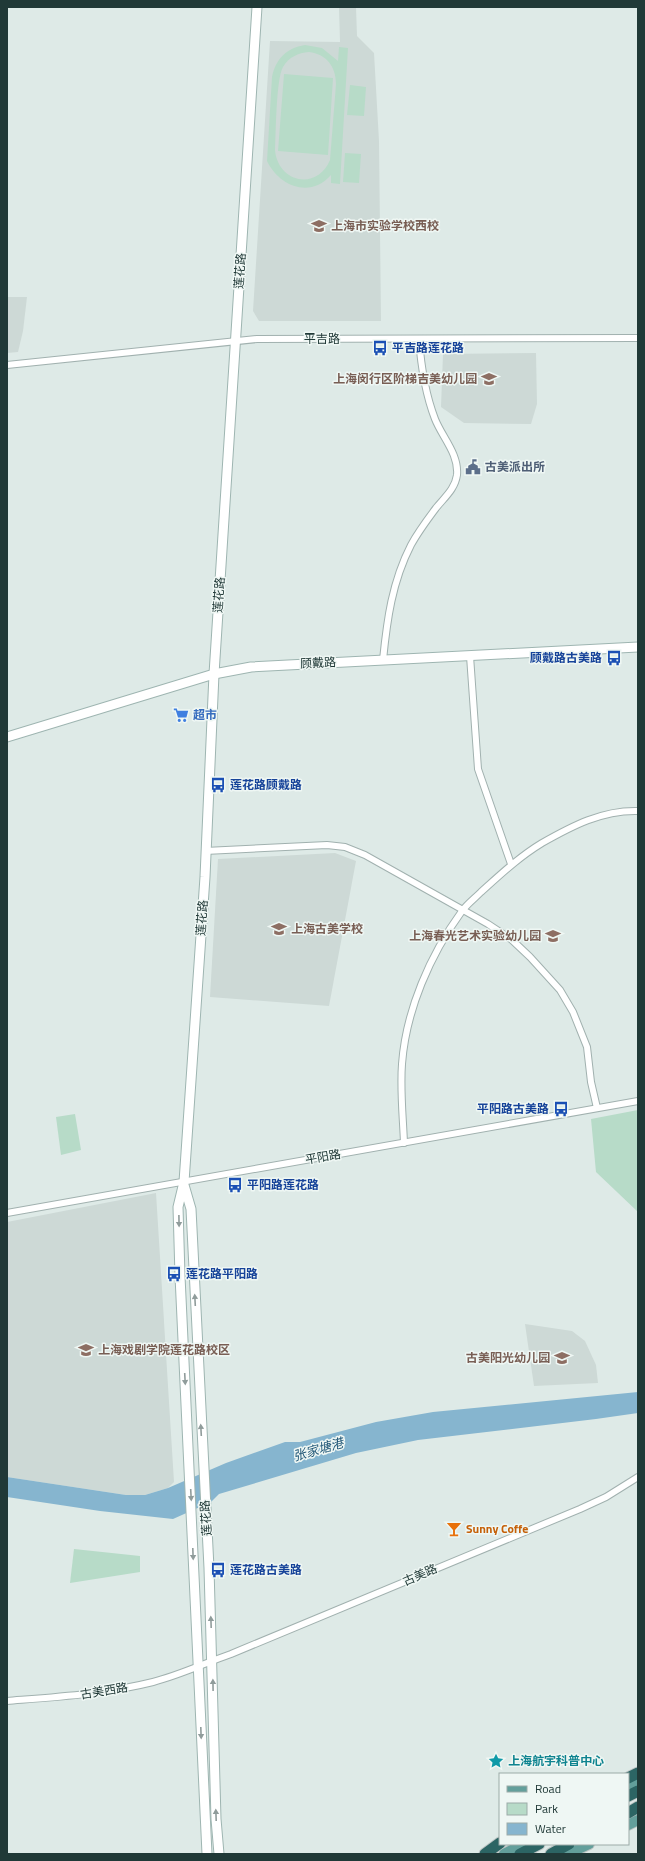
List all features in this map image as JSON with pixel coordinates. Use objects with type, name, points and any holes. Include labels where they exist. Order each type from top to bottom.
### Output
[{"type":"highway","points":[[629,1778],[638,1773]]},
{"type":"highway","points":[[629,1795],[638,1790]]},
{"type":"highway","points":[[629,1812],[638,1807]]},
{"type":"highway","points":[[485,1854],[499,1844]]},
{"type":"highway","points":[[520,1854],[537,1845]]},
{"type":"highway","points":[[550,1854],[567,1845]]},
{"type":"main road","name":"莲花路","points":[[207,1854],[178,1207],[184,1182],[205,877],[214,674],[257,7]]},
{"type":"main road","name":"顾戴路","points":[[7,737],[214,674],[251,667],[638,647]]},
{"type":"main road","name":"莲花路","points":[[184,1182],[191,1209],[213,1660],[216,1819],[219,1854]]},
{"type":"main road","points":[[629,1787],[638,1782]]},
{"type":"main road","points":[[629,1824],[638,1820]]},
{"type":"main road","points":[[504,1854],[521,1845]]},
{"type":"main road","points":[[568,1854],[587,1845]]},
{"type":"street","points":[[383,660],[389,610],[400,569],[411,545],[425,522],[455,484],[457,475],[457,466],[454,456],[435,420],[428,399],[419,338]]},
{"type":"street","name":"平吉路","points":[[7,364],[235,340],[638,338]]},
{"type":"street","points":[[470,656],[478,769],[511,864]]},
{"type":"street","points":[[404,1143],[402,1064],[411,1016],[430,964],[443,939],[462,910],[511,864],[533,849],[580,823],[609,813],[638,810]]},
{"type":"street","points":[[205,851],[327,844],[345,847],[365,855],[488,924],[512,940],[530,957],[560,990],[572,1012],[587,1047],[591,1082],[597,1108]]},
{"type":"street","name":"平阳路","points":[[7,1213],[638,1101]]},
{"type":"street","name":"古美路","points":[[199,1666],[606,1498],[638,1477]]},
{"type":"street","name":"古美西路","points":[[7,1701],[85,1695],[118,1690],[154,1681],[199,1666]]},
{"type":"shaded area","name":"上海市实验学校西校","points":[[339,7],[356,7],[357,36],[374,53],[379,141],[381,321],[259,321],[253,311],[270,41],[340,42]]},
{"type":"shaded area","points":[[7,297],[27,297],[23,331],[18,352],[7,353]]},
{"type":"shaded area","name":"上海闵行区阶梯吉美幼儿园","points":[[536,353],[537,404],[531,424],[464,423],[441,407],[443,354]]},
{"type":"shaded area","name":"上海古美学校","points":[[335,853],[356,861],[329,1006],[210,997],[218,859]]},
{"type":"shaded area","name":"上海戏剧学院莲花路校区","points":[[156,1193],[174,1482],[168,1488],[145,1495],[126,1495],[7,1477],[7,1222]]},
{"type":"shaded area","name":"古美阳光幼儿园","points":[[525,1324],[572,1331],[585,1341],[596,1365],[598,1383],[534,1386]]},
{"type":"green space","points":[[305,45],[322,48],[338,61],[339,47],[348,48],[340,184],[331,183],[331,175],[323,182],[314,186],[305,188],[296,186],[287,183],[279,177],[272,170],[267,161],[272,77],[276,65],[283,55],[298,46]],"holes":[[[309,52],[325,58],[329,62],[336,78],[330,160],[324,170],[316,176],[308,179],[299,179],[290,176],[283,170],[278,161],[275,150],[279,83],[283,67],[291,58]]]},
{"type":"green space","points":[[284,74],[333,78],[328,155],[278,151]]},
{"type":"green space","points":[[350,85],[366,87],[364,116],[347,115]]},
{"type":"green space","points":[[345,153],[361,154],[359,183],[343,182]]},
{"type":"green space","points":[[638,1110],[638,1212],[596,1172],[591,1119]]},
{"type":"green space","points":[[75,1114],[81,1150],[61,1155],[56,1117]]},
{"type":"green space","points":[[74,1549],[140,1556],[140,1572],[70,1583]]},
{"type":"water","name":"张家塘港","points":[[638,1392],[638,1413],[418,1440],[356,1453],[219,1494],[211,1502],[173,1519],[100,1511],[7,1497],[7,1477],[126,1495],[145,1495],[168,1488],[226,1463],[285,1442],[300,1442],[376,1422],[433,1412]]},
{"type":"place","name":"上海市实验学校西校","points":[[319,226]]},
{"type":"place","name":"平吉路莲花路","points":[[380,348]]},
{"type":"place","name":"上海闵行区阶梯吉美幼儿园","points":[[489,379]]},
{"type":"place","name":"古美派出所","points":[[473,467]]},
{"type":"place","name":"顾戴路古美路","points":[[614,658]]},
{"type":"place","name":"超市","points":[[181,715]]},
{"type":"place","name":"莲花路顾戴路","points":[[218,785]]},
{"type":"place","name":"上海古美学校","points":[[279,929]]},
{"type":"place","name":"上海春光艺术实验幼儿园","points":[[553,936]]},
{"type":"place","name":"平阳路古美路","points":[[561,1109]]},
{"type":"place","name":"平阳路莲花路","points":[[235,1185]]},
{"type":"place","name":"莲花路平阳路","points":[[174,1274]]},
{"type":"place","name":"上海戏剧学院莲花路校区","points":[[86,1350]]},
{"type":"place","name":"古美阳光幼儿园","points":[[562,1358]]},
{"type":"place","name":"Sunny Coffe","points":[[454,1529]]},
{"type":"place","name":"莲花路古美路","points":[[218,1570]]},
{"type":"place","name":"上海航宇科普中心","points":[[496,1761]]}]
